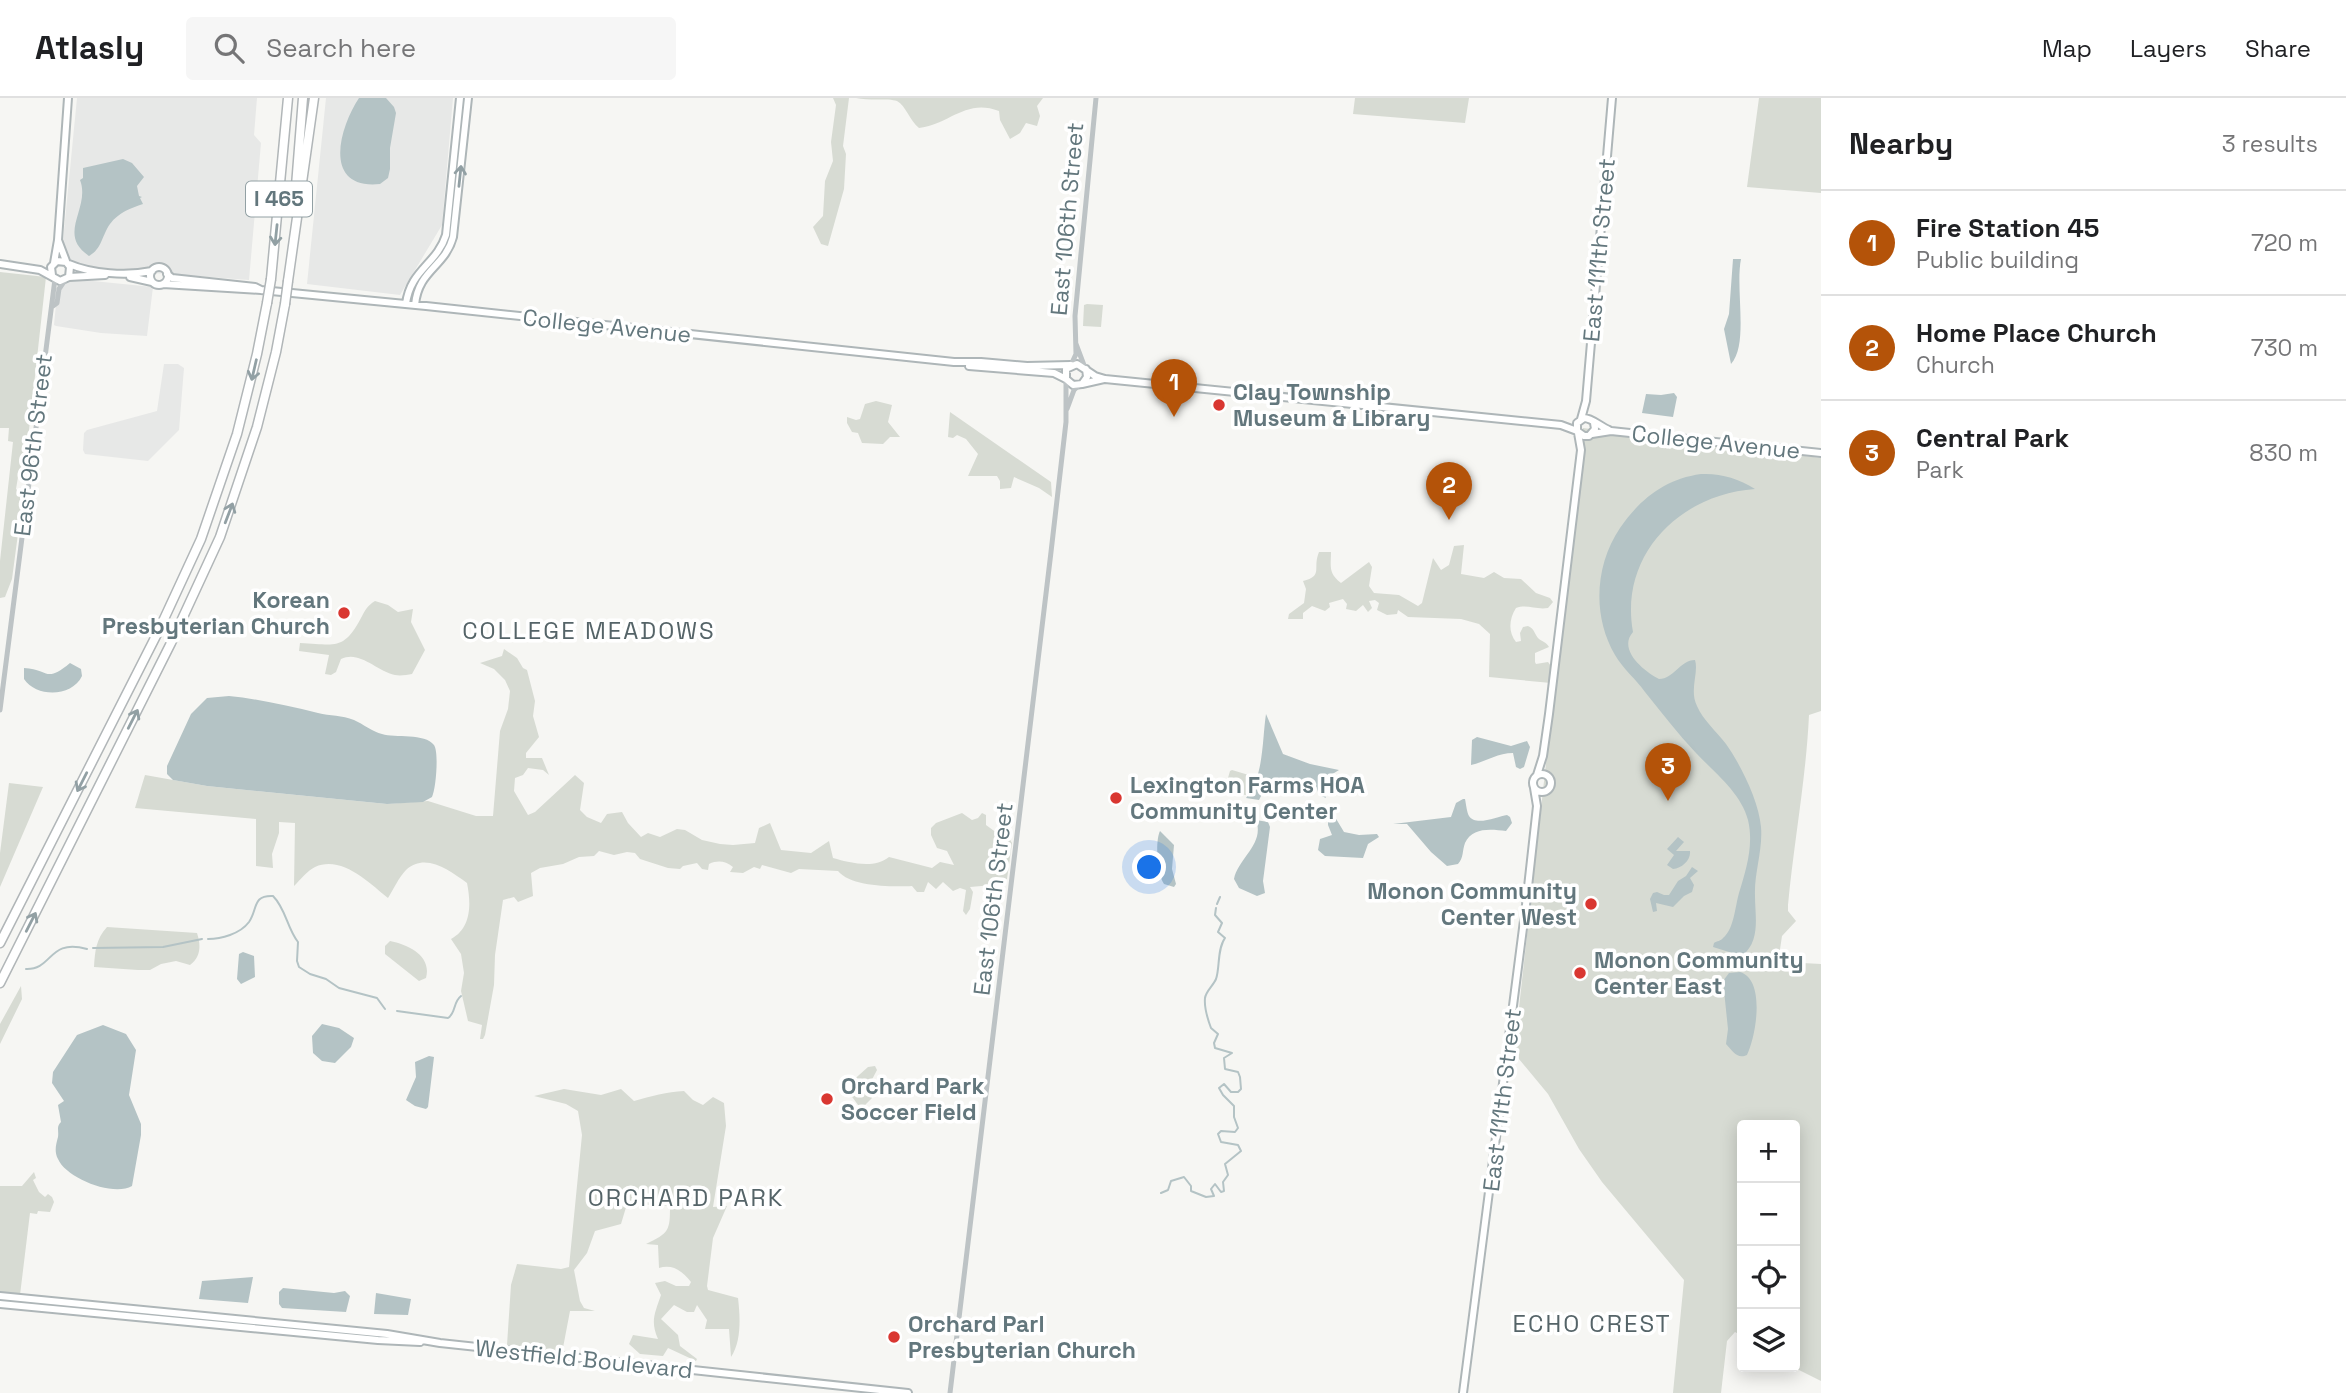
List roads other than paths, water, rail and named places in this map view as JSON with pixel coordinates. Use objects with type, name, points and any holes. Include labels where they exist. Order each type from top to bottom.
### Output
[{"type":"highway","name":"I 465","points":[[0,943],[158,632],[201,539],[237,434],[257,354],[271,279],[287,98]]},
{"type":"highway","name":"I 465","points":[[0,983],[186,613],[220,537],[261,415],[285,304],[293,238],[303,98]]},
{"type":"highway","points":[[293,238],[313,98]]},
{"type":"main road","points":[[54,277],[68,98]]},
{"type":"main road","points":[[405,304],[412,280],[437,252],[446,234],[460,98]]},
{"type":"main road","points":[[415,305],[418,285],[446,253],[453,237],[468,98]]},
{"type":"main road","name":"East 111th Street","points":[[1580,420],[1586,401],[1612,98]]},
{"type":"main road","points":[[58,240],[71,270],[67,278]]},
{"type":"main road","points":[[0,264],[31,268],[54,277],[110,275],[157,285],[167,280],[164,269],[159,267],[137,273],[95,271],[67,263],[31,268]]},
{"type":"main road","points":[[152,271],[152,282]]},
{"type":"main road","name":"College Avenue","points":[[167,274],[172,278],[256,287],[261,290]]},
{"type":"main road","name":"College Avenue","points":[[163,284],[261,290],[415,305],[954,362],[1012,371],[1054,373],[1066,379]]},
{"type":"main road","name":"College Avenue","points":[[954,362],[1027,366],[1071,365]]},
{"type":"main road","points":[[1105,379],[1071,384],[1066,379],[1066,371],[1071,365],[1079,364],[1094,376],[1105,379],[1561,425],[1584,436],[1591,435]]},
{"type":"main road","points":[[1080,384],[1087,377],[1085,368]]},
{"type":"main road","name":"East 111th Street","points":[[1586,401],[1593,421]]},
{"type":"main road","points":[[1561,425],[1587,418],[1593,421],[1595,429],[1580,450]]},
{"type":"main road","points":[[1543,756],[1551,784],[1544,792],[1534,788],[1532,782],[1543,756],[1580,450],[1576,426],[1580,420]]},
{"type":"main road","name":"College Avenue","points":[[1593,421],[1611,431]]},
{"type":"main road","name":"College Avenue","points":[[1591,435],[1611,431],[1821,453]]},
{"type":"main road","points":[[1537,775],[1548,776]]},
{"type":"main road","name":"East 111th Street","points":[[1463,1393],[1513,1019],[1537,806],[1534,788]]},
{"type":"main road","name":"East 111th Street","points":[[1537,806],[1544,792]]},
{"type":"main road","name":"Westfield Boulevard","points":[[0,1296],[387,1334],[428,1342]]},
{"type":"main road","name":"Westfield Boulevard","points":[[0,1304],[364,1339],[428,1342],[908,1393]]},
{"type":"street","name":"East 106th Street","points":[[1071,365],[1075,356],[1075,316],[1096,98]]},
{"type":"street","name":"East 96th Street","points":[[0,710],[53,306],[54,277]]},
{"type":"street","name":"East 96th Street","points":[[53,306],[57,303],[59,289],[67,278]]},
{"type":"street","name":"East 106th Street","points":[[1076,344],[1085,368]]},
{"type":"street","name":"East 106th Street","points":[[950,1393],[1067,409],[1066,379]]},
{"type":"street","name":"East 106th Street","points":[[1067,409],[1074,390],[1080,384]]},
{"type":"waterway","points":[[208,939],[224,937],[241,930],[249,922],[259,900],[273,896],[298,942],[299,967],[339,988],[377,998],[385,1009]]},
{"type":"waterway","points":[[1217,904],[1220,897]]},
{"type":"waterway","points":[[1161,1193],[1168,1190],[1171,1181],[1184,1177],[1191,1186],[1191,1191],[1206,1197],[1214,1196],[1211,1189],[1215,1184],[1221,1192],[1224,1191],[1223,1182],[1228,1175],[1225,1164],[1241,1151],[1238,1145],[1221,1142],[1218,1134],[1221,1131],[1235,1132],[1238,1128],[1234,1106],[1219,1088],[1224,1084],[1231,1092],[1241,1089],[1238,1072],[1225,1069],[1224,1058],[1232,1053],[1215,1048],[1218,1034],[1211,1028],[1205,1006],[1206,995],[1216,979],[1225,938],[1218,932],[1222,923],[1215,915],[1216,908]]},
{"type":"waterway","points":[[93,948],[163,947],[202,939]]},
{"type":"waterway","points":[[26,969],[41,965],[65,948],[87,949]]},
{"type":"waterway","points":[[397,1011],[448,1018],[461,996]]},
{"type":"place","name":"Clay Township Museum & Library","points":[[1219,405]]},
{"type":"place","name":"Fire Station 45","points":[[1174,417]]},
{"type":"place","name":"Home Place Church","points":[[1449,520]]},
{"type":"place","name":"Korean Presbyterian Church","points":[[344,613]]},
{"type":"place","name":"Lexington Farms HOA Community Center","points":[[1116,798]]},
{"type":"place","name":"Central Park","points":[[1668,801]]},
{"type":"place","name":"Monon Community Center West","points":[[1591,904]]},
{"type":"place","name":"Monon Community Center East","points":[[1580,973]]},
{"type":"place","name":"Orchard Park Soccer Field","points":[[827,1099]]},
{"type":"place","name":"Orchard Parl Presbyterian Church","points":[[894,1337]]},
{"type":"district","name":"COLLEGE MEADOWS","points":[[589,631]]},
{"type":"district","name":"ORCHARD PARK","points":[[686,1198]]},
{"type":"district","name":"ECHO CREST","points":[[1592,1324]]}]
